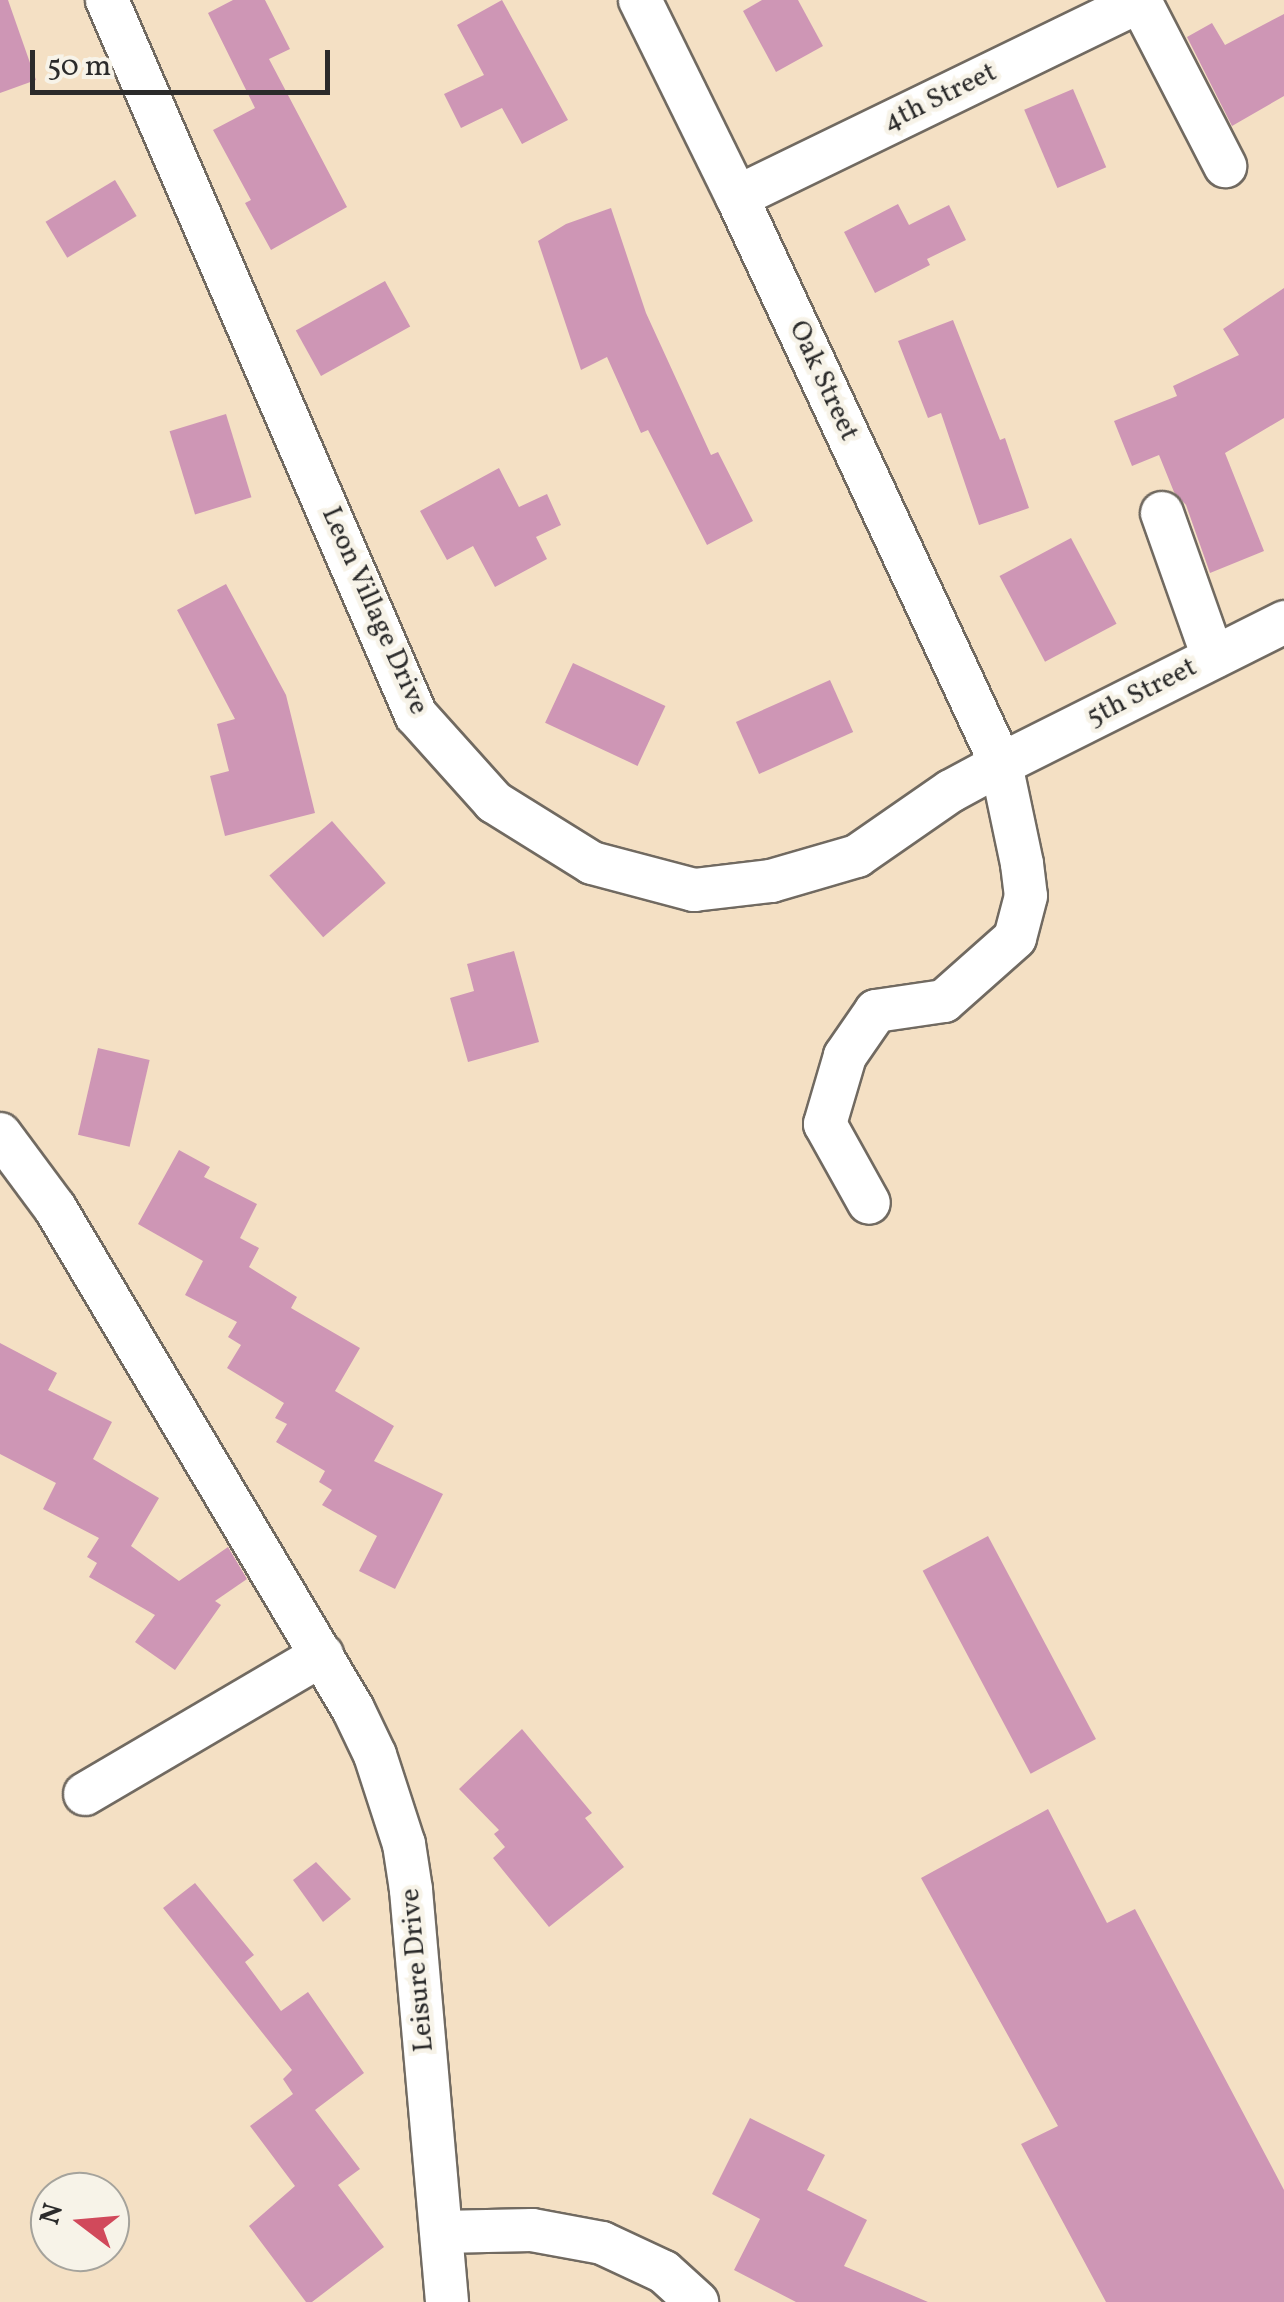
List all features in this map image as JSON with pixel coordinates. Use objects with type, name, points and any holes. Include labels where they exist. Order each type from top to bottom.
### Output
[{"type":"street","name":"Leon Village Drive","points":[[107,0],[416,715],[494,802],[592,863],[694,890],[771,881],[857,856],[951,791],[1001,764]]},
{"type":"street","name":"Oak Street","points":[[640,0],[737,196],[1001,764],[1026,896],[1015,938],[944,1001],[876,1011],[845,1056],[825,1124],[869,1203]]},
{"type":"street","name":"4th Street","points":[[737,196],[1141,1]]},
{"type":"street","points":[[1141,1],[1226,166]]},
{"type":"street","points":[[1162,513],[1213,657]]},
{"type":"street","name":"5th Street","points":[[1001,764],[1284,622]]},
{"type":"street","name":"Leisure Drive","points":[[0,1134],[37,1179],[322,1655],[375,1755],[404,1844],[447,2302]]},
{"type":"street","points":[[86,1794],[322,1655]]},
{"type":"street","points":[[442,2232],[532,2230],[602,2243],[664,2272],[697,2302]]},
{"type":"building","points":[[0,0],[8,0],[36,80],[0,93]]},
{"type":"building","points":[[233,0],[265,0],[290,49],[269,59],[347,207],[271,250],[245,203],[251,200],[213,130],[255,108],[208,13]]},
{"type":"building","points":[[502,0],[568,120],[522,144],[502,108],[461,128],[444,94],[484,75],[457,25]]},
{"type":"building","points":[[762,0],[798,0],[823,46],[776,72],[743,11]]},
{"type":"building","points":[[1284,14],[1284,96],[1232,126],[1187,37],[1212,23],[1225,45]]},
{"type":"building","points":[[1073,89],[1106,167],[1057,188],[1024,110]]},
{"type":"building","points":[[115,180],[137,216],[67,258],[46,222]]},
{"type":"building","points":[[898,204],[909,225],[949,205],[966,240],[927,259],[930,265],[875,293],[844,232]]},
{"type":"building","points":[[611,208],[646,313],[711,455],[718,452],[753,521],[707,545],[648,430],[641,433],[607,357],[581,370],[538,241],[566,224]]},
{"type":"building","points":[[385,281],[410,326],[321,376],[296,330]]},
{"type":"building","points":[[1284,288],[1284,418],[1225,453],[1264,551],[1210,573],[1186,505],[1174,492],[1159,455],[1132,466],[1114,421],[1177,396],[1173,386],[1239,355],[1223,329]]},
{"type":"building","points":[[953,320],[1000,440],[1005,438],[1029,508],[979,525],[941,413],[928,418],[898,341]]},
{"type":"building","points":[[226,414],[251,497],[195,514],[170,431]]},
{"type":"building","points":[[499,468],[519,507],[547,494],[561,525],[536,537],[547,559],[495,587],[473,546],[447,560],[420,511]]},
{"type":"building","points":[[1071,538],[1117,624],[1045,662],[999,576]]},
{"type":"building","points":[[226,584],[286,695],[315,813],[225,836],[210,776],[229,771],[217,724],[235,719],[177,610]]},
{"type":"building","points":[[573,663],[665,706],[638,766],[545,723]]},
{"type":"building","points":[[830,680],[853,732],[759,774],[736,722]]},
{"type":"building","points":[[332,821],[386,883],[323,937],[269,875]]},
{"type":"building","points":[[514,951],[539,1042],[468,1062],[450,998],[474,991],[467,964]]},
{"type":"building","points":[[98,1048],[150,1060],[130,1147],[78,1135]]},
{"type":"building","points":[[179,1150],[210,1167],[204,1177],[257,1204],[240,1238],[259,1248],[249,1267],[297,1297],[291,1308],[360,1348],[335,1391],[394,1426],[374,1461],[443,1494],[395,1589],[359,1571],[377,1536],[322,1505],[332,1490],[319,1482],[325,1471],[276,1442],[287,1424],[275,1418],[284,1403],[227,1368],[241,1345],[228,1337],[237,1322],[185,1295],[203,1261],[138,1224]]},
{"type":"building","points":[[0,1343],[57,1373],[48,1390],[112,1422],[93,1459],[159,1498],[131,1546],[179,1581],[228,1547],[247,1579],[215,1601],[221,1605],[175,1670],[135,1642],[155,1615],[89,1577],[97,1563],[87,1557],[99,1538],[43,1509],[56,1483],[0,1454]]},
{"type":"building","points":[[988,1536],[1096,1739],[1031,1774],[923,1571]]},
{"type":"building","points":[[522,1729],[592,1813],[585,1818],[624,1867],[549,1927],[493,1858],[505,1847],[494,1834],[499,1830],[459,1789]]},
{"type":"building","points":[[1048,1809],[1107,1923],[1135,1909],[1284,2190],[1284,2302],[1106,2302],[1021,2144],[1058,2126],[921,1878]]},
{"type":"building","points":[[316,1862],[351,1899],[323,1922],[293,1880]]},
{"type":"building","points":[[195,1883],[254,1955],[245,1962],[281,2011],[308,1992],[364,2073],[315,2110],[360,2169],[338,2185],[384,2247],[312,2302],[306,2302],[249,2226],[295,2186],[250,2126],[293,2094],[283,2079],[292,2070],[163,1908]]},
{"type":"building","points":[[750,2118],[825,2155],[807,2190],[867,2220],[844,2266],[928,2302],[796,2302],[734,2270],[760,2219],[712,2194]]}]
